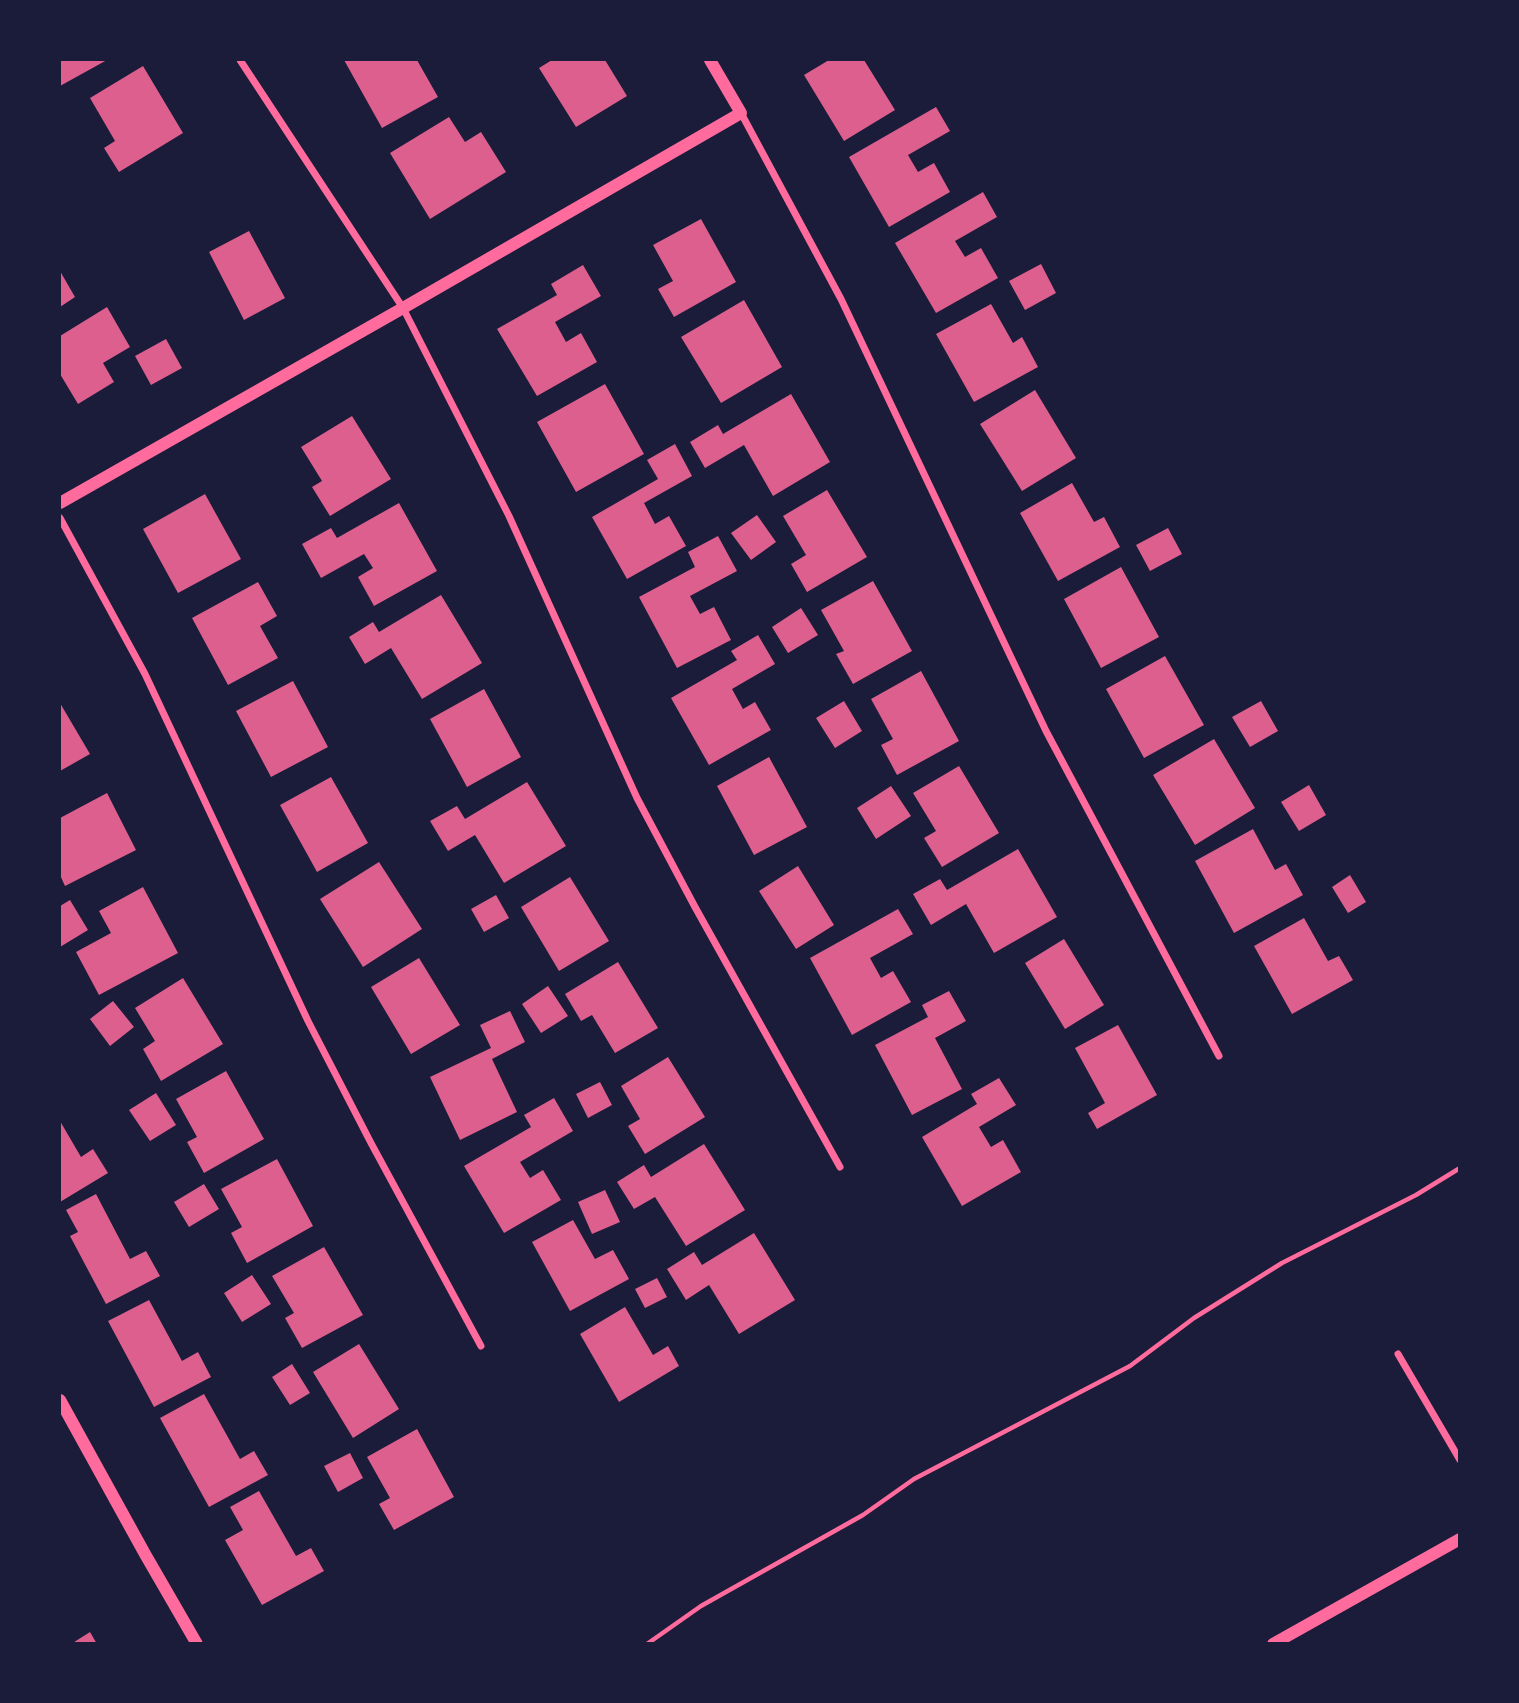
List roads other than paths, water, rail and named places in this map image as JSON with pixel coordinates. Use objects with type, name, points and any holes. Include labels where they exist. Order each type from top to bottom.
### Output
[{"type":"street","points":[[240,60],[403,308],[509,516],[637,798],[840,1167]]},
{"type":"street","points":[[710,60],[847,311],[1046,731],[1219,1056]]},
{"type":"street","points":[[60,503],[741,113]]},
{"type":"street","points":[[60,518],[145,674],[308,1021],[481,1346]]},
{"type":"street","points":[[1398,1354],[1460,1460]]},
{"type":"street","points":[[60,1400],[197,1643]]},
{"type":"street","points":[[1273,1643],[1460,1539]]}]
